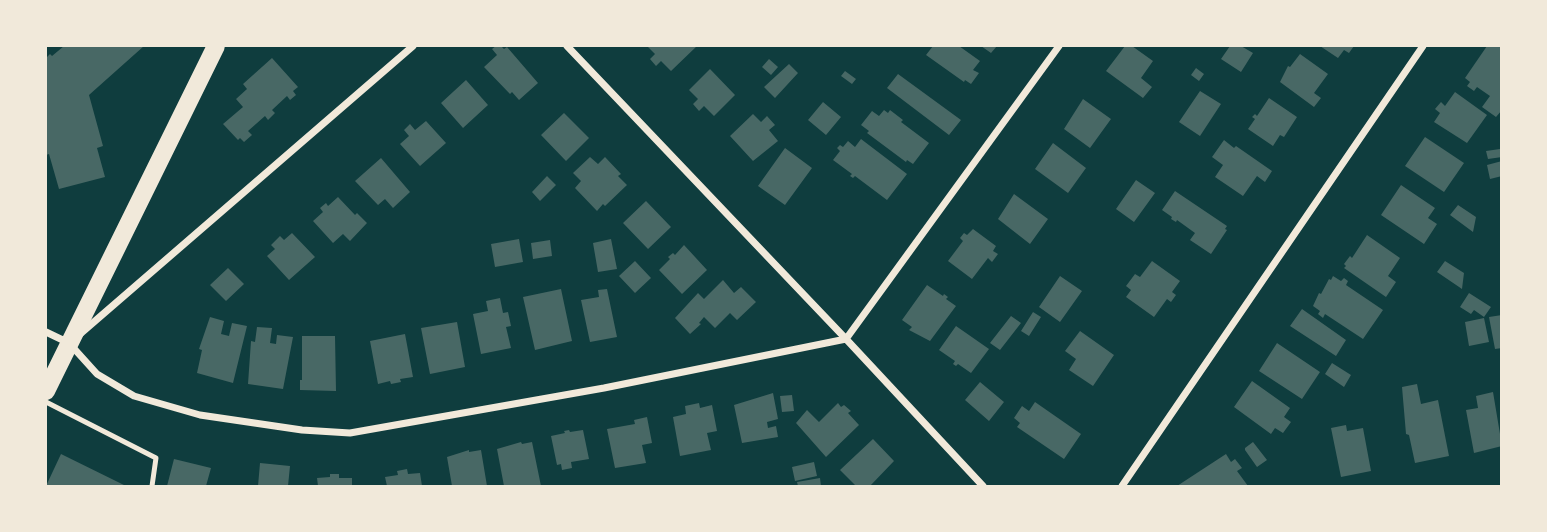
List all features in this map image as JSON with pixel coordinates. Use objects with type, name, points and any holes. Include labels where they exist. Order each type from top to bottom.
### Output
[{"type":"main road","points":[[46,391],[216,46]]},
{"type":"street","points":[[69,344],[413,46]]},
{"type":"street","points":[[567,46],[983,486]]},
{"type":"street","points":[[46,332],[69,344],[97,374],[134,396],[200,415],[302,430],[350,433],[604,388],[846,339],[1059,46]]},
{"type":"street","points":[[1122,486],[1423,46]]},
{"type":"lane","points":[[46,402],[156,458],[152,486]]},
{"type":"building","points":[[64,46],[144,46],[89,95],[103,146],[97,148],[105,177],[59,189],[49,154],[46,155],[46,58]]},
{"type":"building","points":[[496,46],[504,49],[507,47],[538,83],[519,100],[484,67],[497,55],[492,49]]},
{"type":"building","points":[[647,46],[697,46],[671,71],[661,61],[656,66],[650,59],[655,54]]},
{"type":"building","points":[[933,46],[959,46],[980,61],[973,70],[979,73],[971,84],[965,80],[964,82],[926,55]]},
{"type":"building","points":[[981,46],[997,46],[991,53]]},
{"type":"building","points":[[1125,46],[1132,46],[1153,61],[1141,78],[1152,87],[1143,98],[1106,71]]},
{"type":"building","points":[[1230,46],[1241,46],[1253,53],[1241,72],[1221,59]]},
{"type":"building","points":[[1320,46],[1354,46],[1349,53],[1344,50],[1338,58]]},
{"type":"building","points":[[1487,46],[1502,46],[1502,110],[1496,117],[1482,107],[1490,96],[1477,87],[1474,91],[1467,86],[1470,82],[1465,78]]},
{"type":"building","points":[[1300,54],[1328,74],[1314,93],[1321,98],[1314,107],[1280,82],[1288,66],[1290,67]]},
{"type":"building","points":[[272,58],[298,87],[293,91],[296,95],[290,100],[287,96],[272,110],[275,113],[268,120],[265,116],[248,131],[252,135],[244,142],[240,138],[238,140],[223,124],[243,107],[236,99],[247,89],[243,84]]},
{"type":"building","points":[[769,59],[778,67],[771,75],[762,67]]},
{"type":"building","points":[[789,64],[798,73],[775,98],[764,87]]},
{"type":"building","points":[[1196,68],[1204,74],[1199,81],[1191,75]]},
{"type":"building","points":[[710,69],[735,95],[714,116],[704,106],[699,111],[693,104],[698,99],[689,90]]},
{"type":"building","points":[[845,71],[856,79],[852,84],[841,76]]},
{"type":"building","points":[[898,74],[961,120],[949,135],[887,88]]},
{"type":"building","points":[[466,80],[488,105],[463,128],[441,103]]},
{"type":"building","points":[[1200,91],[1221,104],[1200,136],[1179,122]]},
{"type":"building","points":[[1455,92],[1487,115],[1467,143],[1434,122],[1440,113],[1435,109],[1441,102],[1445,106]]},
{"type":"building","points":[[1269,98],[1297,117],[1284,137],[1280,135],[1273,146],[1248,129],[1255,119],[1252,117],[1255,114],[1257,116]]},
{"type":"building","points":[[1083,99],[1111,119],[1090,148],[1064,129]]},
{"type":"building","points":[[823,102],[841,117],[826,135],[808,120]]},
{"type":"building","points":[[884,110],[888,113],[890,110],[929,143],[913,164],[907,160],[906,162],[867,133],[869,131],[861,125],[872,111],[879,116]]},
{"type":"building","points":[[564,113],[589,138],[566,161],[541,135]]},
{"type":"building","points":[[753,114],[761,122],[767,116],[775,125],[769,130],[778,141],[753,161],[730,136]]},
{"type":"building","points":[[426,121],[446,143],[420,166],[400,144],[409,136],[404,130],[410,124],[415,130]]},
{"type":"building","points":[[1425,137],[1464,163],[1444,192],[1405,166]]},
{"type":"building","points":[[861,139],[907,174],[887,200],[855,176],[850,176],[852,174],[833,160],[840,151],[837,148],[840,145],[843,147],[848,141],[855,147]]},
{"type":"building","points":[[1224,140],[1272,171],[1265,182],[1257,176],[1243,196],[1215,177],[1223,165],[1212,157]]},
{"type":"building","points":[[1053,143],[1086,168],[1068,193],[1035,169]]},
{"type":"building","points":[[785,148],[812,168],[785,205],[758,186]]},
{"type":"building","points":[[1500,149],[1502,157],[1488,159],[1486,151]]},
{"type":"building","points":[[590,157],[598,164],[605,157],[627,185],[597,211],[575,188],[581,181],[573,173]]},
{"type":"building","points":[[381,158],[410,192],[393,208],[385,199],[378,205],[355,181]]},
{"type":"building","points":[[1502,161],[1502,176],[1490,179],[1487,165]]},
{"type":"building","points":[[547,176],[556,185],[540,201],[532,192]]},
{"type":"building","points":[[1136,180],[1155,193],[1134,222],[1116,209]]},
{"type":"building","points":[[1401,185],[1435,208],[1428,218],[1437,224],[1424,244],[1381,215]]},
{"type":"building","points":[[1175,191],[1227,226],[1211,254],[1190,240],[1195,233],[1177,220],[1176,222],[1171,219],[1172,217],[1162,210]]},
{"type":"building","points":[[1014,194],[1048,219],[1030,244],[998,219]]},
{"type":"building","points":[[338,197],[367,223],[350,241],[343,234],[333,243],[313,221],[323,212],[320,208],[326,203],[328,206]]},
{"type":"building","points":[[646,201],[671,227],[648,249],[623,223]]},
{"type":"building","points":[[1458,205],[1476,217],[1473,232],[1450,215]]},
{"type":"building","points":[[973,229],[996,246],[993,251],[998,254],[992,262],[988,258],[972,279],[948,261],[963,241],[960,238]]},
{"type":"building","points":[[292,233],[315,257],[289,280],[267,256],[275,249],[271,245],[280,236],[284,240]]},
{"type":"building","points":[[1367,235],[1400,258],[1388,276],[1396,282],[1386,297],[1344,268],[1344,264],[1350,256],[1352,258]]},
{"type":"building","points":[[519,239],[523,262],[495,267],[491,244]]},
{"type":"building","points":[[611,239],[617,269],[598,272],[593,243]]},
{"type":"building","points":[[550,240],[552,256],[533,259],[531,243]]},
{"type":"building","points":[[684,245],[707,270],[682,294],[659,270],[670,259],[668,257],[673,253],[675,255]]},
{"type":"building","points":[[635,261],[651,278],[635,293],[619,276]]},
{"type":"building","points":[[1152,261],[1180,281],[1172,292],[1176,295],[1171,302],[1167,299],[1154,317],[1126,297],[1131,290],[1126,286],[1135,274],[1140,277]]},
{"type":"building","points":[[1445,261],[1464,273],[1462,289],[1437,272]]},
{"type":"building","points":[[228,268],[244,284],[226,301],[210,285]]},
{"type":"building","points":[[1060,276],[1082,291],[1060,322],[1039,307]]},
{"type":"building","points":[[1333,276],[1341,281],[1344,278],[1348,281],[1346,285],[1383,310],[1363,339],[1325,314],[1323,318],[1318,314],[1320,311],[1313,306],[1319,293],[1321,294]]},
{"type":"building","points":[[723,280],[734,293],[741,287],[756,302],[737,320],[730,313],[715,328],[704,317],[699,323],[701,324],[690,334],[675,318],[698,293],[704,299]]},
{"type":"building","points":[[927,285],[943,296],[944,294],[948,297],[946,299],[956,306],[930,341],[909,330],[912,327],[902,320]]},
{"type":"building","points":[[561,289],[572,341],[535,350],[523,297]]},
{"type":"building","points":[[607,289],[617,337],[590,342],[581,300],[599,297],[598,290]]},
{"type":"building","points":[[1469,293],[1491,307],[1484,317],[1474,310],[1471,314],[1460,307]]},
{"type":"building","points":[[500,298],[503,313],[508,312],[511,326],[506,327],[511,348],[481,354],[473,314],[488,311],[486,301]]},
{"type":"building","points":[[1302,309],[1346,340],[1336,356],[1290,326]]},
{"type":"building","points":[[1033,312],[1041,317],[1029,336],[1021,331]]},
{"type":"building","points":[[1502,315],[1502,348],[1495,349],[1489,317]]},
{"type":"building","points":[[1011,316],[1021,323],[1000,350],[990,343]]},
{"type":"building","points":[[210,317],[224,321],[221,334],[229,336],[232,323],[247,326],[233,383],[197,373],[202,350],[199,349]]},
{"type":"building","points":[[1484,318],[1489,342],[1469,346],[1465,322]]},
{"type":"building","points":[[457,322],[465,367],[430,374],[421,328]]},
{"type":"building","points":[[956,326],[989,349],[971,373],[958,364],[953,364],[955,361],[939,350]]},
{"type":"building","points":[[257,327],[272,328],[270,343],[276,344],[277,335],[293,337],[283,389],[248,384],[251,341],[255,342]]},
{"type":"building","points":[[1080,331],[1114,355],[1093,386],[1069,370],[1076,359],[1065,351]]},
{"type":"building","points":[[405,334],[413,377],[391,384],[390,381],[378,384],[370,341]]},
{"type":"building","points":[[302,336],[335,336],[336,391],[300,390]]},
{"type":"building","points":[[1277,343],[1320,372],[1302,399],[1259,371]]},
{"type":"building","points":[[1332,363],[1351,375],[1344,387],[1325,374]]},
{"type":"building","points":[[1252,381],[1290,408],[1284,417],[1291,422],[1283,433],[1275,428],[1271,434],[1234,407]]},
{"type":"building","points":[[980,382],[1004,402],[989,421],[965,400]]},
{"type":"building","points":[[1417,384],[1421,404],[1438,400],[1449,456],[1415,463],[1409,435],[1406,434],[1402,387]]},
{"type":"building","points":[[1493,392],[1502,446],[1474,453],[1466,410],[1478,408],[1476,396]]},
{"type":"building","points":[[773,393],[778,419],[767,422],[768,428],[776,426],[778,437],[742,443],[734,405]]},
{"type":"building","points":[[792,395],[794,411],[782,412],[780,396]]},
{"type":"building","points":[[1035,402],[1081,434],[1064,459],[1017,427],[1020,423],[1014,418],[1022,406],[1029,411]]},
{"type":"building","points":[[699,403],[700,408],[712,405],[717,431],[707,433],[711,450],[680,456],[673,417],[686,414],[685,406]]},
{"type":"building","points":[[838,403],[851,411],[848,413],[859,425],[826,457],[796,423],[807,410],[819,422]]},
{"type":"building","points":[[647,417],[652,443],[642,445],[646,463],[615,468],[607,429],[635,424],[634,420]]},
{"type":"building","points":[[1346,425],[1347,431],[1363,428],[1371,471],[1341,477],[1331,428]]},
{"type":"building","points":[[569,430],[583,430],[589,459],[571,462],[572,468],[562,470],[561,464],[557,465],[551,436]]},
{"type":"building","points":[[873,439],[894,461],[870,486],[856,486],[840,470]]},
{"type":"building","points":[[521,442],[532,442],[541,486],[504,486],[497,449]]},
{"type":"building","points":[[1253,442],[1267,460],[1257,467],[1245,450]]},
{"type":"building","points":[[469,450],[481,450],[487,486],[452,486],[447,457]]},
{"type":"building","points":[[61,454],[126,486],[46,486]]},
{"type":"building","points":[[1226,454],[1231,462],[1235,459],[1242,468],[1237,471],[1248,486],[1177,486]]},
{"type":"building","points":[[174,459],[211,468],[206,486],[167,486]]},
{"type":"building","points":[[814,462],[817,476],[795,481],[792,467]]},
{"type":"building","points":[[260,463],[290,466],[288,486],[258,486]]},
{"type":"building","points":[[407,469],[408,474],[420,473],[422,486],[387,486],[385,477],[398,475],[397,471]]},
{"type":"building","points":[[330,474],[339,474],[339,478],[352,478],[352,486],[318,486],[317,478],[330,477]]},
{"type":"building","points":[[820,478],[821,486],[798,486],[797,482]]}]
